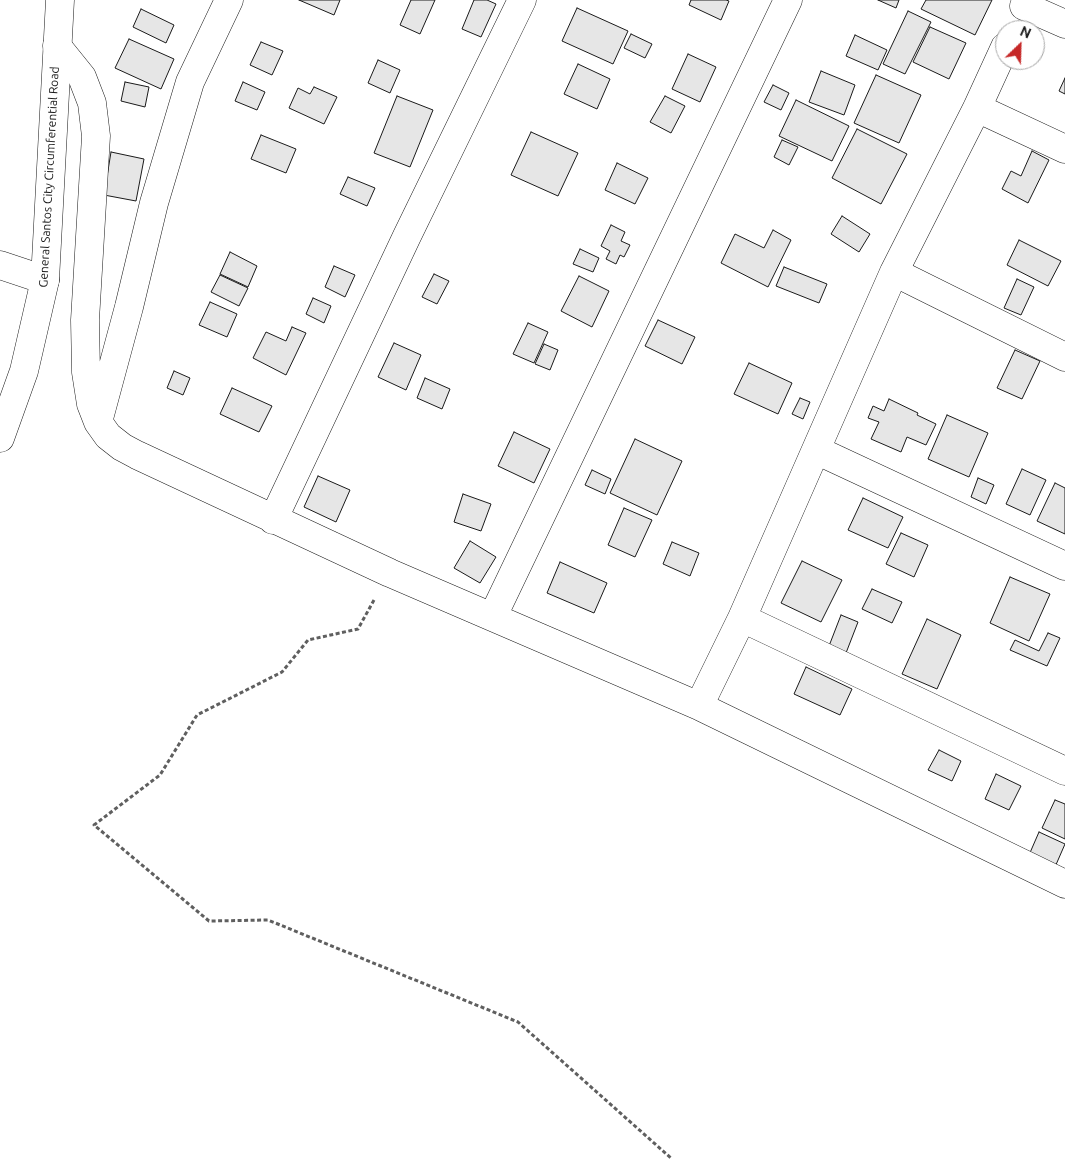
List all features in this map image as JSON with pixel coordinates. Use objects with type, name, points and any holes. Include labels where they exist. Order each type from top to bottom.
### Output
[{"type":"street","name":"General Santos City Circumferential Road","points":[[0,438],[24,371],[45,280],[60,0]]},
{"type":"street","points":[[98,422],[129,307],[154,203],[190,82],[229,0]]},
{"type":"street","points":[[273,520],[407,236],[522,0]]},
{"type":"street","points":[[493,616],[788,0]]},
{"type":"street","points":[[1017,20],[1025,3],[1065,24]]},
{"type":"street","points":[[57,46],[82,77],[92,103],[96,136],[85,320],[86,372],[91,404],[98,422],[108,436],[122,447],[273,520],[390,573],[699,706],[1065,884]]},
{"type":"street","points":[[699,706],[742,618],[894,272],[977,108],[995,68]]},
{"type":"street","points":[[977,108],[1065,149]]},
{"type":"street","points":[[0,265],[45,280]]},
{"type":"street","points":[[894,272],[1065,357]]},
{"type":"street","points":[[816,450],[1065,566]]},
{"type":"street","points":[[742,618],[1065,770]]},
{"type":"path","points":[[390,573],[358,629],[308,640],[282,672],[197,715],[160,775],[94,825],[209,920],[268,920],[518,1022],[672,1159]]},
{"type":"building","points":[[299,0],[340,0],[334,15]]},
{"type":"building","points":[[411,0],[435,0],[420,34],[400,25]]},
{"type":"building","points":[[474,0],[487,0],[496,4],[481,37],[462,29]]},
{"type":"building","points":[[691,0],[729,1],[721,20],[689,5]]},
{"type":"building","points":[[878,0],[899,0],[896,8]]},
{"type":"building","points":[[926,0],[992,0],[975,35],[921,9]]},
{"type":"building","points":[[577,8],[628,31],[613,64],[562,41]]},
{"type":"building","points":[[141,9],[174,25],[166,43],[133,27]]},
{"type":"building","points":[[908,11],[931,22],[905,74],[883,64]]},
{"type":"building","points":[[930,27],[966,43],[949,79],[913,62]]},
{"type":"building","points":[[631,34],[652,44],[645,58],[624,48]]},
{"type":"building","points":[[855,35],[887,50],[878,70],[846,56]]},
{"type":"building","points":[[129,39],[174,59],[161,89],[115,68]]},
{"type":"building","points":[[261,42],[283,51],[272,75],[250,65]]},
{"type":"building","points":[[688,54],[716,67],[700,102],[672,89]]},
{"type":"building","points":[[378,60],[400,70],[390,93],[368,83]]},
{"type":"building","points":[[578,64],[610,79],[597,109],[564,94]]},
{"type":"building","points":[[821,71],[855,85],[844,115],[809,102]]},
{"type":"building","points":[[876,75],[921,95],[899,143],[854,123]]},
{"type":"building","points":[[1065,78],[1065,94],[1059,91]]},
{"type":"building","points":[[125,82],[149,87],[145,107],[121,101]]},
{"type":"building","points":[[243,82],[265,92],[257,110],[235,101]]},
{"type":"building","points":[[773,85],[789,93],[781,110],[764,102]]},
{"type":"building","points":[[314,87],[337,97],[324,124],[289,108],[298,88],[310,94]]},
{"type":"building","points":[[397,96],[433,110],[410,167],[374,153]]},
{"type":"building","points":[[665,96],[685,106],[671,133],[650,122]]},
{"type":"building","points":[[796,100],[849,126],[832,161],[779,136]]},
{"type":"building","points":[[857,129],[907,154],[881,204],[832,178]]},
{"type":"building","points":[[531,132],[578,153],[558,196],[511,175]]},
{"type":"building","points":[[261,135],[296,149],[286,173],[251,159]]},
{"type":"building","points":[[782,140],[798,147],[789,165],[774,157]]},
{"type":"building","points":[[1032,151],[1049,160],[1028,203],[1002,189],[1011,171],[1021,176]]},
{"type":"building","points":[[111,152],[144,159],[136,201],[104,195]]},
{"type":"building","points":[[617,163],[648,178],[635,204],[605,190]]},
{"type":"building","points":[[348,177],[375,188],[367,206],[340,194]]},
{"type":"building","points":[[842,216],[870,234],[859,252],[831,234]]},
{"type":"building","points":[[611,225],[625,232],[621,241],[630,245],[624,257],[620,255],[616,264],[606,259],[610,251],[601,246]]},
{"type":"building","points":[[773,230],[791,240],[768,287],[721,263],[735,234],[764,248]]},
{"type":"building","points":[[1019,240],[1061,261],[1048,286],[1007,265]]},
{"type":"building","points":[[580,249],[599,258],[593,272],[573,264]]},
{"type":"building","points":[[230,252],[257,266],[248,287],[220,274]]},
{"type":"building","points":[[334,266],[355,275],[345,297],[325,287]]},
{"type":"building","points":[[784,267],[827,284],[819,303],[776,286]]},
{"type":"building","points":[[434,274],[449,281],[437,304],[422,297]]},
{"type":"building","points":[[220,275],[248,288],[239,306],[211,292]]},
{"type":"building","points":[[579,276],[609,291],[592,327],[561,311]]},
{"type":"building","points":[[1017,279],[1034,287],[1021,315],[1004,308]]},
{"type":"building","points":[[313,298],[331,306],[324,323],[306,314]]},
{"type":"building","points":[[210,302],[237,314],[227,337],[199,325]]},
{"type":"building","points":[[658,320],[695,337],[682,364],[645,346]]},
{"type":"building","points":[[528,323],[548,332],[534,363],[513,354]]},
{"type":"building","points":[[292,327],[306,333],[286,375],[253,358],[266,332],[286,341]]},
{"type":"building","points":[[394,343],[421,355],[406,390],[378,377]]},
{"type":"building","points":[[544,344],[558,350],[550,370],[535,364]]},
{"type":"building","points":[[1015,350],[1040,361],[1022,399],[997,388]]},
{"type":"building","points":[[749,363],[792,383],[778,414],[734,394]]},
{"type":"building","points":[[174,371],[190,378],[183,395],[167,388]]},
{"type":"building","points":[[425,378],[450,389],[442,409],[417,398]]},
{"type":"building","points":[[232,388],[272,406],[259,432],[220,414]]},
{"type":"building","points":[[800,398],[810,402],[803,419],[792,414]]},
{"type":"building","points":[[889,399],[936,424],[926,445],[907,437],[901,452],[871,439],[879,422],[868,418],[873,406],[884,411]]},
{"type":"building","points":[[947,415],[988,433],[969,477],[928,459]]},
{"type":"building","points":[[514,432],[550,449],[534,483],[498,466]]},
{"type":"building","points":[[635,439],[682,461],[657,515],[610,493]]},
{"type":"building","points":[[1022,469],[1046,480],[1030,515],[1006,504]]},
{"type":"building","points":[[592,470],[611,479],[605,494],[585,485]]},
{"type":"building","points":[[318,476],[350,490],[336,522],[304,507]]},
{"type":"building","points":[[978,478],[994,485],[986,504],[971,497]]},
{"type":"building","points":[[1055,483],[1065,488],[1065,534],[1037,521]]},
{"type":"building","points":[[463,494],[491,504],[481,531],[454,522]]},
{"type":"building","points":[[863,498],[903,517],[888,548],[848,530]]},
{"type":"building","points":[[624,508],[652,520],[635,557],[608,545]]},
{"type":"building","points":[[901,533],[928,545],[914,577],[886,564]]},
{"type":"building","points":[[470,541],[496,557],[480,583],[454,568]]},
{"type":"building","points":[[672,542],[699,553],[690,576],[663,564]]},
{"type":"building","points":[[802,561],[842,580],[821,622],[781,603]]},
{"type":"building","points":[[560,562],[607,583],[594,613],[547,593]]},
{"type":"building","points":[[1010,577],[1050,594],[1029,641],[990,623]]},
{"type":"building","points":[[872,589],[902,602],[892,623],[862,609]]},
{"type":"building","points":[[841,615],[858,622],[846,653],[829,646]]},
{"type":"building","points":[[927,619],[961,635],[937,689],[902,674]]},
{"type":"building","points":[[1048,633],[1060,638],[1047,666],[1010,650],[1015,640],[1039,651]]},
{"type":"building","points":[[806,667],[852,689],[840,715],[794,694]]},
{"type":"building","points":[[939,750],[961,761],[952,781],[928,770]]},
{"type":"building","points":[[996,774],[1021,786],[1009,810],[985,799]]},
{"type":"building","points":[[1055,800],[1065,804],[1065,839],[1042,828]]},
{"type":"building","points":[[1039,832],[1065,844],[1055,867],[1029,855]]}]
